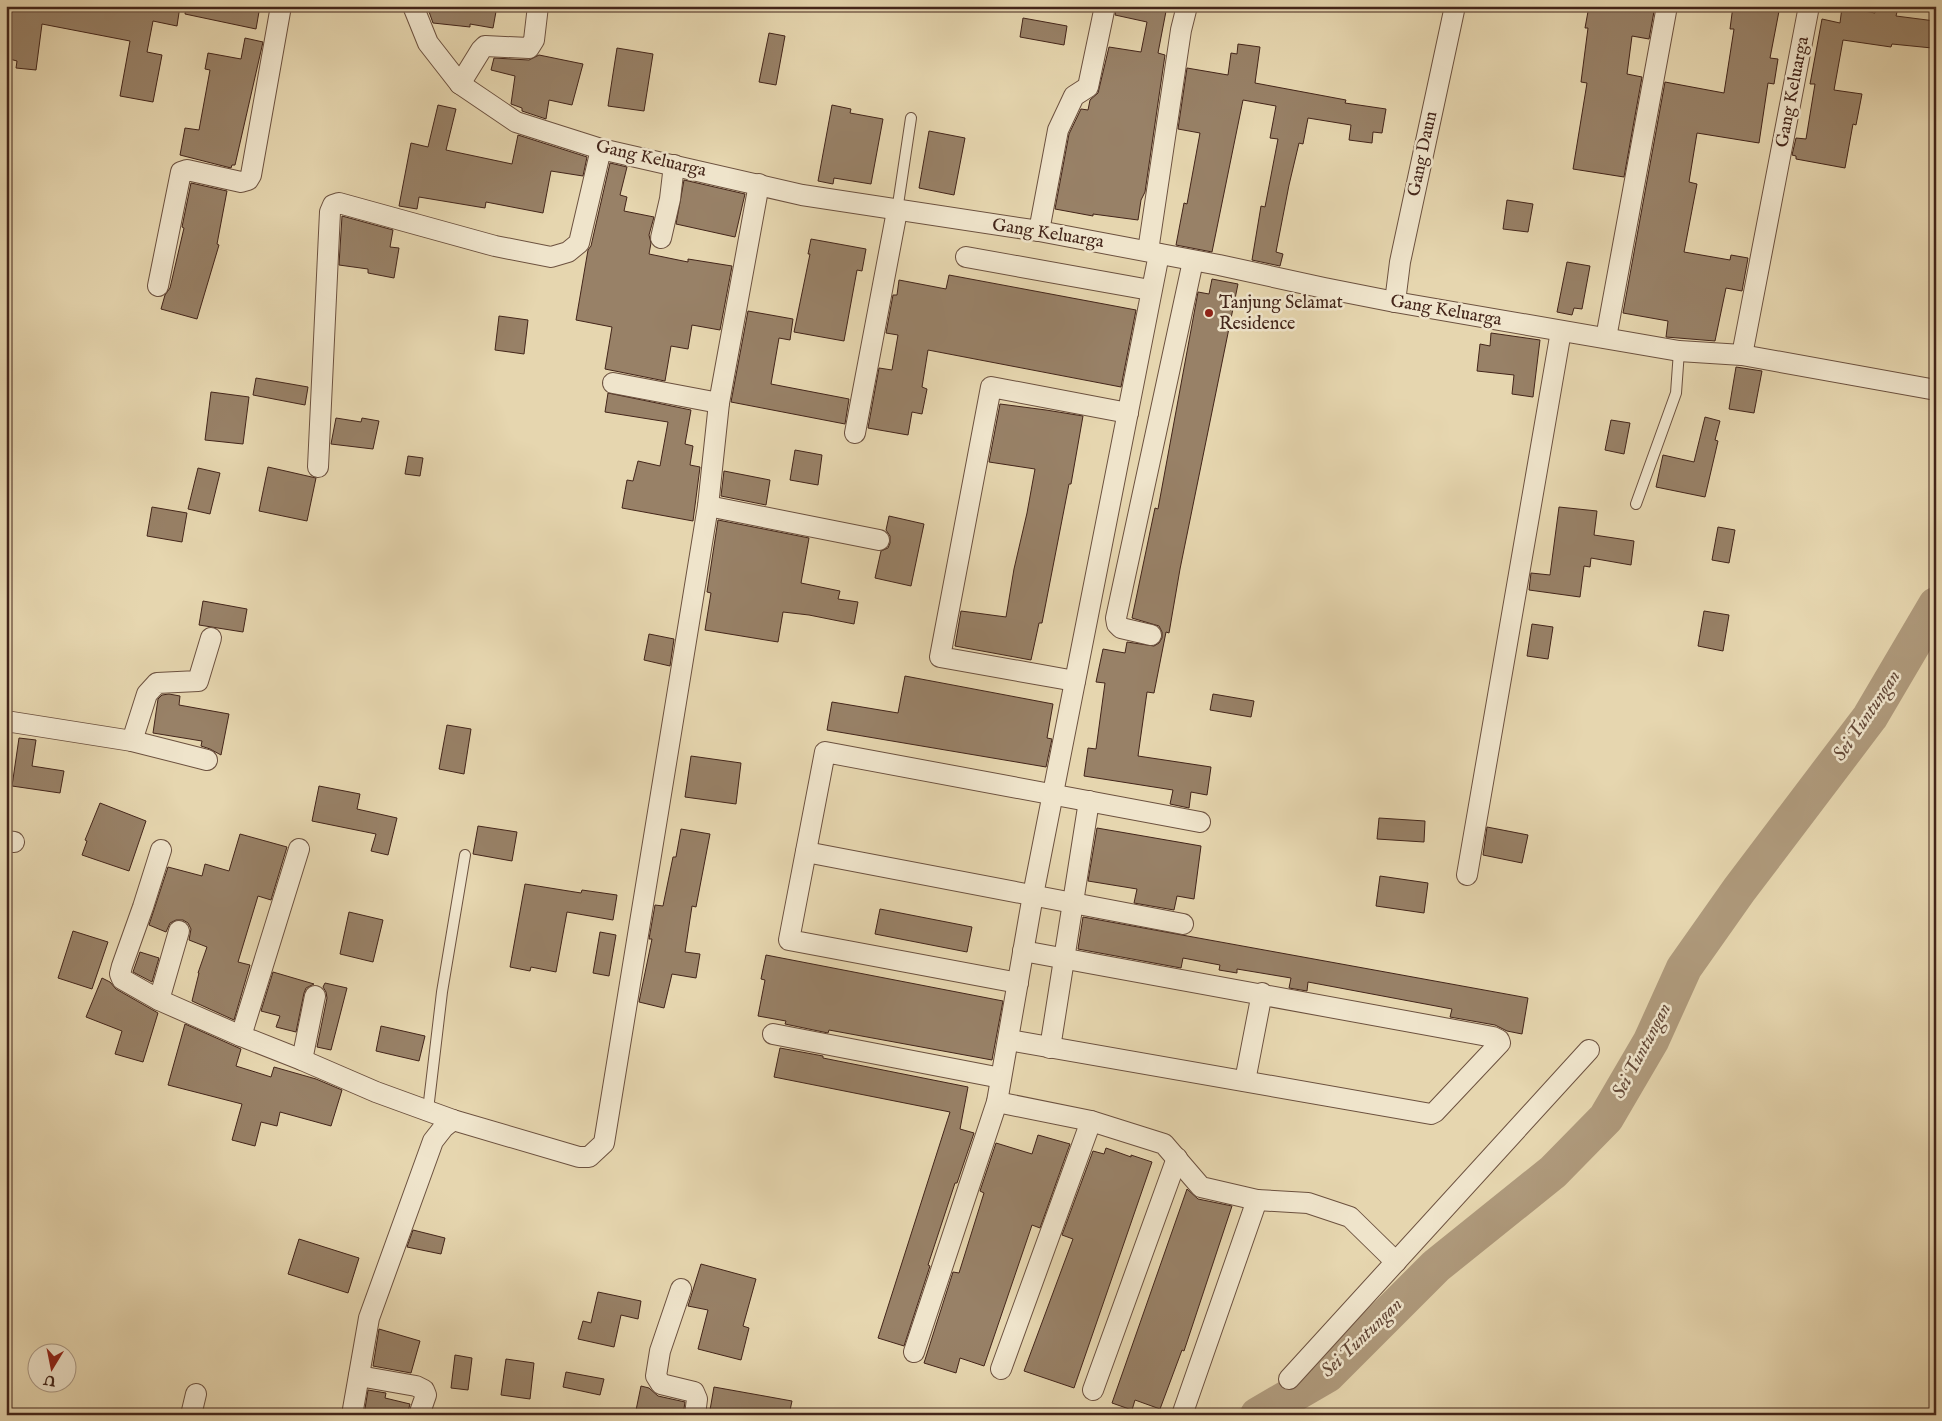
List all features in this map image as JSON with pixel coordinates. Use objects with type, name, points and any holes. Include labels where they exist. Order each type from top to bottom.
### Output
[{"type":"street","points":[[158,286],[181,172],[187,170],[241,182],[248,180],[251,175],[281,6]]},
{"type":"street","name":"Gang Keluarga","points":[[413,6],[428,43],[455,78],[516,122],[601,149],[802,195],[897,211],[1039,231],[1153,252],[1395,302],[1561,331],[1680,351],[1742,355],[1936,390]]},
{"type":"street","points":[[455,78],[485,46],[529,48],[534,40],[538,6]]},
{"type":"street","points":[[1039,231],[1058,130],[1074,96],[1088,86],[1105,6]]},
{"type":"street","points":[[914,1352],[997,1102],[1002,1078],[1033,895],[1128,413],[1150,290],[1153,252],[1181,30],[1187,6]]},
{"type":"street","name":"Gang Daun","points":[[1395,302],[1400,262],[1455,6]]},
{"type":"street","points":[[1606,338],[1666,6]]},
{"type":"street","name":"Gang Keluarga","points":[[1742,355],[1809,6]]},
{"type":"street","points":[[318,466],[330,212],[333,205],[340,202],[495,246],[551,256],[568,252],[579,243],[601,149]]},
{"type":"street","points":[[661,238],[670,199],[674,165]]},
{"type":"street","points":[[160,850],[120,974],[124,981],[159,1000],[241,1036],[376,1092],[453,1120],[579,1157],[589,1157],[604,1143],[708,506],[719,403],[759,184]]},
{"type":"street","points":[[855,432],[897,211]]},
{"type":"street","points":[[966,257],[1150,290]]},
{"type":"street","points":[[1151,635],[1121,628],[1117,624],[1116,618],[1193,261]]},
{"type":"street","points":[[1467,875],[1561,331]]},
{"type":"street","points":[[613,383],[719,403]]},
{"type":"street","points":[[1075,682],[940,657],[991,387],[1128,413]]},
{"type":"street","points":[[708,506],[879,540]]},
{"type":"street","points":[[132,741],[147,694],[157,683],[198,681],[211,638]]},
{"type":"street","points":[[6,723],[12,722],[132,741],[206,760]]},
{"type":"street","points":[[1018,983],[789,940],[824,752],[1200,822]]},
{"type":"street","points":[[1050,1048],[1089,801]]},
{"type":"street","points":[[241,1036],[299,849]]},
{"type":"street","points":[[806,852],[1183,924]]},
{"type":"street","points":[[159,1000],[179,932]]},
{"type":"street","points":[[1009,1040],[1431,1114],[1500,1043],[1494,1037],[1262,993],[1023,951]]},
{"type":"street","points":[[1245,1081],[1262,993]]},
{"type":"street","points":[[302,1060],[315,996]]},
{"type":"street","points":[[773,1034],[1002,1078]]},
{"type":"street","points":[[1289,1379],[1589,1050]]},
{"type":"street","points":[[997,1102],[1090,1121],[1164,1144],[1201,1187],[1257,1200],[1308,1203],[1350,1217],[1396,1262]]},
{"type":"street","points":[[352,1415],[369,1318],[433,1141],[444,1127],[453,1120]]},
{"type":"street","points":[[1001,1369],[1090,1121]]},
{"type":"street","points":[[1093,1390],[1177,1158]]},
{"type":"street","points":[[1182,1415],[1257,1200]]},
{"type":"street","points":[[681,1288],[660,1351],[656,1376],[661,1384],[694,1392],[697,1399],[695,1415]]},
{"type":"street","points":[[359,1376],[416,1386],[424,1390],[426,1395],[419,1415]]},
{"type":"street","points":[[191,1415],[196,1394]]},
{"type":"lane","points":[[897,211],[911,118]]},
{"type":"lane","points":[[1636,504],[1676,393],[1680,351]]},
{"type":"lane","points":[[428,1110],[442,992],[465,855]]},
{"type":"building","points":[[9,6],[180,6],[177,26],[153,21],[147,52],[162,55],[153,102],[120,96],[130,41],[42,24],[36,70],[16,68],[17,61],[6,58],[6,20]]},
{"type":"building","points":[[186,6],[260,6],[256,29],[185,14]]},
{"type":"building","points":[[427,6],[497,6],[493,28],[470,24],[470,27],[433,23]]},
{"type":"building","points":[[1117,6],[1167,6],[1158,53],[1165,55],[1145,192],[1141,200],[1138,220],[1093,214],[1093,216],[1055,209],[1069,134],[1081,109],[1088,110],[1090,100],[1098,93],[1109,47],[1141,52],[1147,22],[1115,15]]},
{"type":"building","points":[[1589,6],[1655,6],[1649,39],[1632,36],[1627,74],[1642,77],[1624,177],[1573,169],[1587,83],[1581,82],[1588,28],[1585,28]]},
{"type":"building","points":[[1733,6],[1780,6],[1770,58],[1778,59],[1774,84],[1768,83],[1759,143],[1697,133],[1689,182],[1697,184],[1684,252],[1730,260],[1731,255],[1748,258],[1742,291],[1726,288],[1715,341],[1666,337],[1668,321],[1623,313],[1665,82],[1724,93],[1734,29],[1730,29]]},
{"type":"building","points":[[1876,6],[1898,8],[1896,16],[1935,21],[1932,48],[1892,44],[1891,47],[1843,40],[1834,90],[1862,94],[1856,125],[1853,124],[1845,168],[1796,159],[1796,156],[1792,155],[1796,138],[1806,139],[1815,84],[1810,84],[1822,19],[1840,23],[1842,7],[1875,13]]},
{"type":"building","points":[[1023,18],[1067,26],[1064,45],[1020,37]]},
{"type":"building","points":[[769,33],[785,36],[776,85],[759,82]]},
{"type":"building","points":[[245,38],[263,42],[235,165],[232,165],[231,168],[180,155],[185,128],[199,130],[210,70],[205,69],[208,53],[241,59]]},
{"type":"building","points":[[1238,44],[1260,47],[1255,83],[1346,100],[1345,103],[1386,109],[1382,133],[1373,132],[1372,143],[1349,140],[1351,125],[1308,118],[1303,144],[1299,143],[1276,252],[1283,254],[1280,266],[1252,260],[1261,206],[1265,207],[1278,139],[1270,138],[1276,106],[1243,100],[1212,252],[1176,245],[1184,203],[1187,204],[1200,133],[1178,129],[1187,68],[1228,75],[1231,53],[1237,54]]},
{"type":"building","points":[[617,48],[653,54],[644,111],[608,106]]},
{"type":"building","points":[[539,55],[583,64],[572,105],[549,100],[546,119],[522,111],[522,108],[511,104],[515,76],[491,70],[494,58],[529,60]]},
{"type":"building","points":[[438,105],[456,109],[446,150],[512,164],[518,135],[587,157],[583,176],[551,171],[543,213],[486,202],[485,208],[419,197],[417,209],[399,206],[411,143],[428,147]]},
{"type":"building","points":[[832,105],[851,109],[850,113],[883,119],[871,184],[834,178],[833,184],[818,181]]},
{"type":"building","points":[[929,131],[965,138],[954,195],[919,188]]},
{"type":"building","points":[[610,163],[627,167],[620,195],[627,197],[624,211],[654,217],[649,235],[651,243],[649,254],[688,262],[688,259],[732,266],[720,330],[692,325],[688,349],[671,346],[665,381],[605,369],[612,327],[576,320],[588,250],[591,246]]},
{"type":"building","points":[[684,180],[745,194],[735,237],[676,224]]},
{"type":"building","points":[[191,183],[227,191],[217,244],[219,245],[197,319],[161,309],[165,295],[170,288],[184,228],[182,227]]},
{"type":"building","points":[[1507,200],[1533,204],[1528,232],[1503,229]]},
{"type":"building","points":[[342,216],[393,230],[390,247],[399,248],[394,278],[368,273],[368,269],[339,265]]},
{"type":"building","points":[[811,239],[866,249],[862,271],[857,270],[844,341],[794,332],[810,254],[808,254]]},
{"type":"building","points":[[1567,262],[1590,266],[1582,309],[1574,308],[1572,315],[1557,312]]},
{"type":"building","points":[[949,275],[1136,310],[1121,387],[928,350],[922,387],[927,389],[922,414],[912,412],[908,435],[868,428],[879,368],[892,370],[898,335],[886,333],[893,295],[897,295],[899,280],[946,289]]},
{"type":"building","points":[[1212,279],[1238,284],[1180,569],[1169,633],[1166,632],[1154,693],[1147,692],[1138,756],[1211,767],[1207,795],[1191,792],[1189,808],[1170,804],[1173,790],[1084,776],[1088,748],[1096,749],[1105,683],[1096,682],[1103,649],[1125,653],[1127,642],[1154,646],[1162,638],[1159,626],[1132,618],[1155,508],[1158,509],[1198,292],[1209,294]]},
{"type":"building","points":[[748,311],[793,319],[790,340],[779,338],[771,384],[849,399],[845,424],[731,402]]},
{"type":"building","points":[[499,316],[528,320],[524,354],[495,350]]},
{"type":"building","points":[[1491,333],[1540,340],[1533,397],[1512,394],[1514,375],[1477,371],[1480,344],[1490,346]]},
{"type":"building","points":[[1736,367],[1762,371],[1754,413],[1729,409]]},
{"type":"building","points":[[256,378],[308,387],[305,405],[253,395]]},
{"type":"building","points":[[211,392],[249,397],[243,444],[205,440]]},
{"type":"building","points":[[608,393],[691,410],[685,444],[693,446],[690,465],[700,467],[693,521],[622,508],[627,480],[633,481],[638,461],[660,466],[668,422],[605,412]]},
{"type":"building","points":[[1000,404],[1083,416],[1042,623],[1039,623],[1031,660],[955,646],[961,611],[1006,617],[1014,569],[1027,513],[1035,469],[989,462]]},
{"type":"building","points":[[1705,417],[1720,421],[1715,440],[1718,441],[1705,497],[1656,487],[1663,455],[1694,462]]},
{"type":"building","points":[[336,418],[361,422],[362,418],[379,421],[373,449],[331,444]]},
{"type":"building","points":[[1611,420],[1630,423],[1624,454],[1605,450]]},
{"type":"building","points":[[795,450],[822,455],[818,485],[790,480]]},
{"type":"building","points":[[408,456],[423,458],[420,476],[405,474]]},
{"type":"building","points":[[268,467],[316,478],[307,521],[259,511]]},
{"type":"building","points":[[198,468],[220,473],[210,514],[188,509]]},
{"type":"building","points":[[724,471],[770,480],[766,505],[721,496]]},
{"type":"building","points":[[152,507],[187,513],[182,542],[147,536]]},
{"type":"building","points":[[1559,507],[1597,511],[1594,535],[1634,541],[1631,565],[1591,558],[1590,567],[1584,566],[1580,597],[1529,590],[1531,573],[1550,575]]},
{"type":"building","points":[[889,516],[924,524],[911,586],[875,578],[881,551],[888,548],[890,543],[890,536],[886,530]]},
{"type":"building","points":[[718,520],[809,538],[801,583],[840,591],[838,599],[858,602],[854,624],[783,612],[778,642],[705,630],[711,593],[707,592]]},
{"type":"building","points":[[1718,527],[1735,530],[1729,563],[1712,560]]},
{"type":"building","points":[[203,601],[247,609],[243,632],[199,625]]},
{"type":"building","points":[[1704,611],[1729,615],[1723,651],[1698,646]]},
{"type":"building","points":[[1532,624],[1553,627],[1548,659],[1527,656]]},
{"type":"building","points":[[649,634],[674,639],[670,666],[644,660]]},
{"type":"building","points":[[905,676],[1053,704],[1047,738],[1052,739],[1046,767],[827,730],[832,702],[898,713]]},
{"type":"building","points":[[1213,694],[1254,701],[1251,717],[1210,710]]},
{"type":"building","points":[[162,695],[180,696],[179,705],[229,714],[221,755],[201,746],[202,741],[153,733],[158,699]]},
{"type":"building","points":[[447,725],[471,729],[464,774],[439,769]]},
{"type":"building","points":[[19,738],[36,740],[32,766],[64,771],[60,793],[12,786]]},
{"type":"building","points":[[691,756],[741,763],[736,804],[685,797]]},
{"type":"building","points":[[319,786],[360,794],[357,809],[397,818],[388,855],[371,851],[376,834],[312,821]]},
{"type":"building","points":[[100,803],[146,821],[129,871],[82,855],[87,841],[85,840]]},
{"type":"building","points":[[1379,818],[1425,821],[1424,842],[1377,839]]},
{"type":"building","points":[[478,826],[517,832],[512,861],[473,854]]},
{"type":"building","points":[[1487,827],[1528,835],[1522,863],[1483,855]]},
{"type":"building","points":[[1097,828],[1201,846],[1194,899],[1177,896],[1174,910],[1134,903],[1137,889],[1088,881]]},
{"type":"building","points":[[681,829],[710,834],[696,907],[692,906],[685,952],[700,954],[696,978],[672,974],[664,1008],[639,1002],[652,939],[649,939],[655,905],[663,906],[673,857],[676,857]]},
{"type":"building","points":[[240,834],[287,847],[271,900],[258,896],[238,962],[250,965],[234,1020],[192,1001],[198,973],[207,947],[189,940],[191,929],[188,923],[183,920],[176,920],[170,923],[166,932],[149,925],[168,867],[202,876],[205,864],[229,871]]},
{"type":"building","points":[[1380,876],[1428,883],[1424,913],[1376,906]]},
{"type":"building","points":[[525,884],[581,893],[582,890],[617,895],[613,920],[567,912],[556,972],[531,967],[530,971],[510,967]]},
{"type":"building","points":[[880,909],[972,927],[967,952],[875,934]]},
{"type":"building","points":[[349,912],[383,920],[373,962],[340,954]]},
{"type":"building","points":[[1083,917],[1528,998],[1522,1034],[1507,1031],[1495,1025],[1450,1017],[1452,1009],[1308,982],[1307,991],[1289,988],[1291,978],[1237,969],[1237,973],[1219,970],[1220,965],[1183,958],[1181,968],[1078,949]]},
{"type":"building","points":[[73,931],[108,942],[92,989],[58,978]]},
{"type":"building","points":[[600,932],[616,935],[609,976],[593,973]]},
{"type":"building","points":[[140,952],[159,958],[152,982],[133,972]]},
{"type":"building","points":[[766,955],[1003,1001],[992,1060],[829,1030],[828,1033],[785,1024],[786,1021],[758,1016],[765,980],[761,979]]},
{"type":"building","points":[[273,972],[314,984],[306,988],[304,993],[296,1032],[276,1027],[280,1016],[261,1011]]},
{"type":"building","points":[[102,978],[110,982],[116,989],[158,1013],[143,1062],[115,1054],[122,1031],[86,1017]]},
{"type":"building","points":[[325,983],[347,988],[331,1050],[317,1047],[327,998],[323,987]]},
{"type":"building","points":[[185,1024],[241,1049],[236,1066],[271,1077],[274,1067],[316,1079],[342,1090],[331,1126],[280,1112],[277,1126],[261,1122],[255,1146],[232,1140],[242,1104],[168,1085]]},
{"type":"building","points":[[381,1026],[425,1036],[419,1061],[376,1051]]},
{"type":"building","points":[[780,1048],[968,1087],[960,1129],[974,1133],[928,1265],[930,1266],[904,1346],[878,1338],[950,1112],[774,1077]]},
{"type":"building","points":[[1038,1135],[1070,1144],[1040,1228],[1032,1225],[984,1366],[960,1358],[956,1373],[924,1363],[953,1272],[959,1273],[984,1193],[980,1191],[996,1143],[1032,1154]]},
{"type":"building","points":[[1106,1148],[1152,1162],[1074,1388],[1024,1371],[1073,1239],[1062,1235],[1093,1151],[1104,1154]]},
{"type":"building","points":[[1187,1189],[1198,1199],[1232,1206],[1184,1351],[1182,1350],[1160,1409],[1135,1400],[1132,1410],[1112,1403]]},
{"type":"building","points":[[413,1230],[445,1238],[441,1254],[407,1247]]},
{"type":"building","points":[[299,1239],[359,1258],[348,1293],[288,1274]]},
{"type":"building","points":[[701,1264],[756,1279],[743,1326],[749,1328],[741,1360],[698,1349],[708,1310],[688,1306]]},
{"type":"building","points":[[598,1292],[641,1301],[638,1319],[621,1315],[614,1347],[578,1339],[583,1321],[591,1323]]},
{"type":"building","points":[[379,1329],[420,1341],[411,1373],[373,1366]]},
{"type":"building","points":[[455,1355],[472,1358],[468,1390],[451,1388]]},
{"type":"building","points":[[506,1359],[534,1363],[530,1399],[501,1395]]},
{"type":"building","points":[[566,1372],[604,1379],[600,1395],[563,1387]]},
{"type":"building","points":[[641,1386],[649,1388],[658,1396],[685,1402],[683,1415],[635,1415]]},
{"type":"building","points":[[714,1387],[792,1401],[789,1415],[733,1415],[710,1410]]},
{"type":"building","points":[[368,1390],[386,1393],[385,1398],[410,1404],[407,1415],[364,1415]]},
{"type":"waterway","name":"Sei Tuntungan","points":[[1258,1415],[1327,1375],[1436,1266],[1553,1172],[1606,1118],[1651,1041],[1684,968],[1739,890],[1870,717],[1936,605]]},
{"type":"place","name":"Tanjung Selamat Residence","points":[[1209,313]]}]
